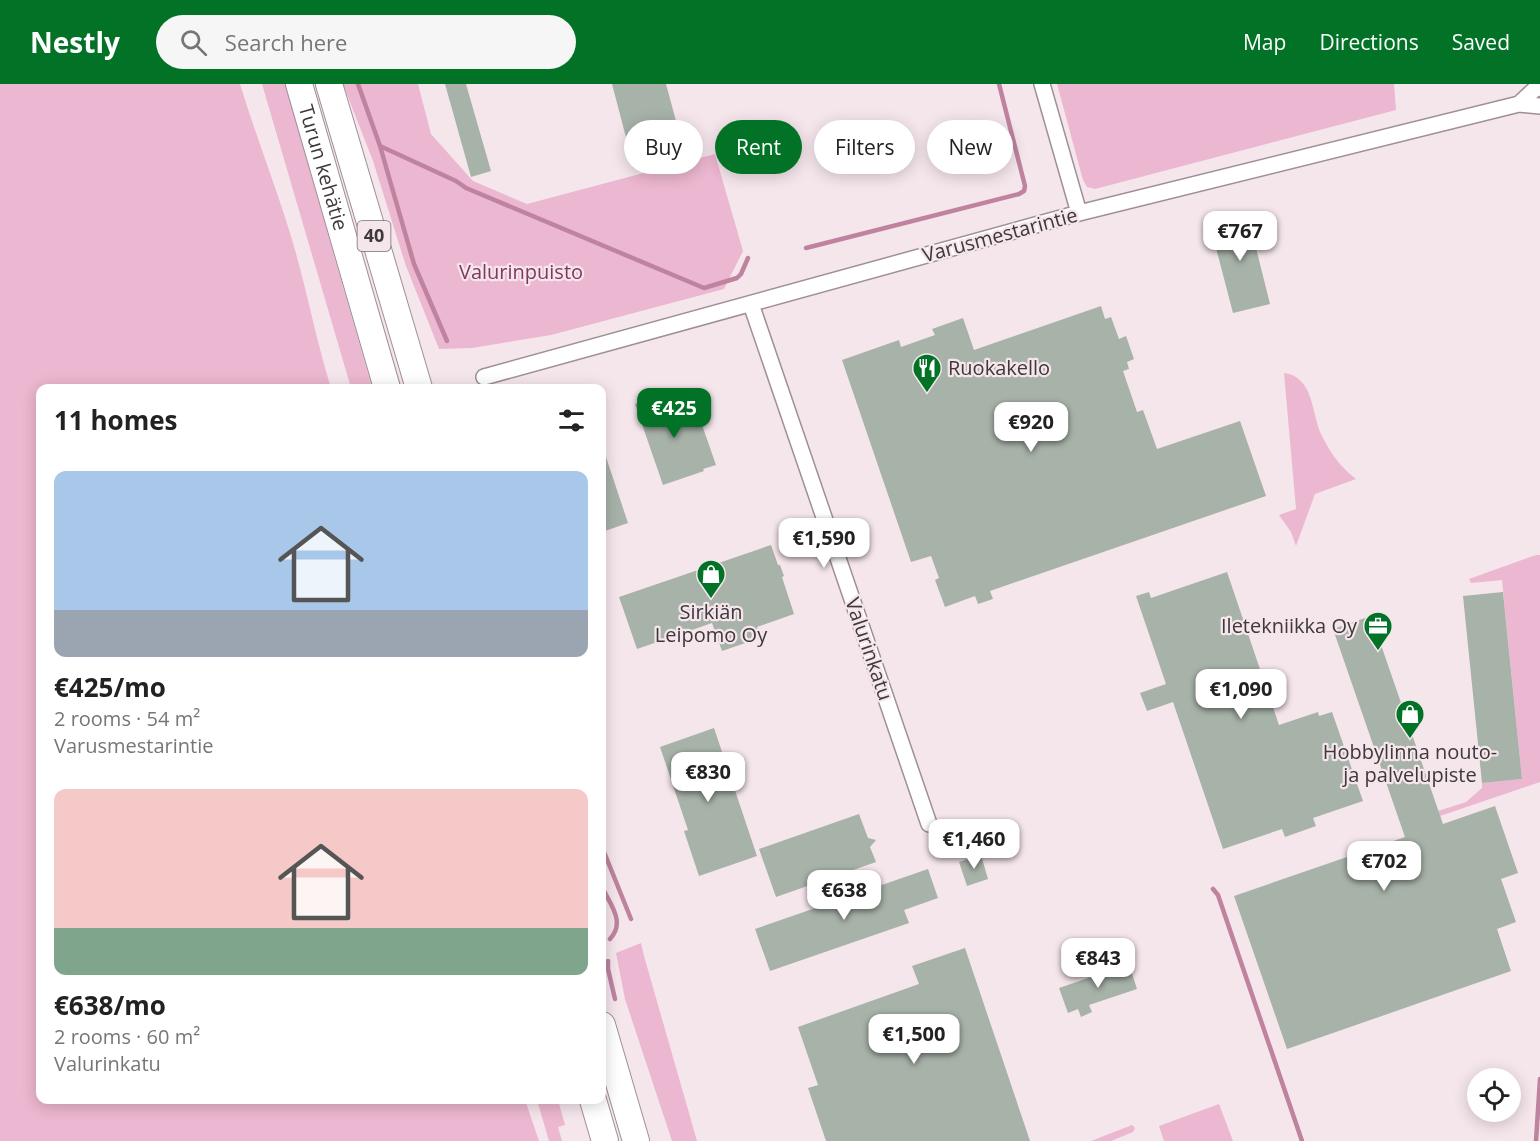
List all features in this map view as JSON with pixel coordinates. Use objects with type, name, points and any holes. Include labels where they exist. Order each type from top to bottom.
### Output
[{"type":"highway","name":"Turun kehätie","points":[[299,84],[386,384]]},
{"type":"highway","name":"Turun kehätie","points":[[330,84],[418,384]]},
{"type":"highway","points":[[606,1039],[636,1141]]},
{"type":"highway","points":[[594,1104],[605,1141]]},
{"type":"street","points":[[1042,84],[1079,213]]},
{"type":"street","name":"Varusmestarintie","points":[[1519,104],[1535,89],[1540,88]]},
{"type":"street","name":"Varusmestarintie","points":[[484,377],[1079,213],[1519,104],[1540,106]]},
{"type":"street","name":"Valurinkatu","points":[[751,304],[929,824]]},
{"type":"green space","points":[[0,84],[240,84],[289,229],[330,384],[36,384],[36,1104],[526,1104],[539,1141],[0,1141]]},
{"type":"green space","points":[[262,84],[285,84],[371,384],[350,384]]},
{"type":"green space","name":"Valurinpuisto","points":[[343,84],[418,84],[431,134],[473,181],[527,204],[640,174],[703,174],[703,157],[715,154],[715,174],[721,174],[743,251],[724,289],[551,335],[472,348],[439,349],[406,266],[373,161]]},
{"type":"green space","points":[[1057,84],[1394,84],[1396,110],[1095,189],[1087,187],[1083,180]]},
{"type":"green space","points":[[1284,373],[1294,376],[1306,388],[1318,425],[1331,453],[1356,479],[1315,494],[1296,546],[1291,532],[1279,515],[1296,509]]},
{"type":"green space","points":[[1540,555],[1540,782],[1440,816],[1438,811],[1466,802],[1482,788],[1482,783],[1522,779],[1502,580],[1471,583],[1469,579]]},
{"type":"green space","points":[[641,943],[697,1141],[672,1141],[625,999],[616,953]]},
{"type":"green space","points":[[538,1104],[559,1104],[565,1125],[558,1127],[562,1141],[549,1141]]},
{"type":"green space","points":[[1219,1104],[1233,1141],[1164,1141],[1159,1126]]},
{"type":"green space","points":[[1132,1125],[1135,1128],[1133,1132],[1111,1141],[1091,1141]]},
{"type":"building","points":[[445,84],[466,84],[491,171],[471,177]]},
{"type":"building","points":[[612,84],[666,84],[676,120],[624,120],[624,130]]},
{"type":"building","points":[[1247,212],[1270,304],[1233,313],[1209,221]]},
{"type":"building","points":[[1101,306],[1105,319],[1111,317],[1119,339],[1126,336],[1134,359],[1127,362],[1129,369],[1123,371],[1137,412],[1143,410],[1157,449],[1240,421],[1266,496],[990,591],[993,599],[978,604],[975,596],[945,607],[935,580],[939,578],[931,556],[911,562],[842,360],[899,340],[901,347],[935,335],[932,329],[963,318],[974,350]]},
{"type":"building","points":[[676,390],[689,426],[701,422],[716,465],[663,485],[635,404]]},
{"type":"building","points":[[606,457],[628,523],[606,531]]},
{"type":"building","points":[[771,545],[784,576],[782,577],[794,614],[757,627],[760,638],[722,651],[712,623],[637,649],[619,597]]},
{"type":"building","points":[[1227,572],[1279,725],[1318,712],[1319,716],[1332,712],[1363,801],[1313,818],[1316,826],[1285,837],[1282,829],[1223,849],[1173,702],[1147,711],[1140,693],[1166,684],[1136,596],[1149,592],[1151,598]]},
{"type":"building","points":[[1503,592],[1522,779],[1482,783],[1463,596]]},
{"type":"building","points":[[1371,616],[1443,824],[1495,806],[1518,873],[1501,879],[1516,922],[1497,929],[1511,971],[1287,1049],[1234,896],[1405,837],[1333,629]]},
{"type":"building","points":[[714,728],[757,856],[699,876],[684,831],[688,830],[660,747]]},
{"type":"building","points":[[859,814],[868,838],[876,840],[870,847],[876,862],[776,897],[759,849]]},
{"type":"building","points":[[981,855],[988,879],[967,886],[959,862]]},
{"type":"building","points":[[928,869],[938,898],[904,910],[909,923],[770,971],[755,929]]},
{"type":"building","points":[[965,948],[1030,1141],[826,1141],[808,1088],[818,1085],[798,1027],[919,984],[912,966]]},
{"type":"building","points":[[1129,964],[1137,989],[1089,1005],[1092,1012],[1081,1017],[1078,1009],[1068,1013],[1059,988]]},
{"type":"waterway","points":[[358,84],[380,146]]},
{"type":"waterway","points":[[806,248],[1024,191],[1025,186],[999,84]]},
{"type":"waterway","points":[[447,341],[414,264],[380,146],[456,181],[466,188],[704,288],[737,278],[748,258]]},
{"type":"waterway","points":[[606,857],[631,919]]},
{"type":"waterway","points":[[1213,889],[1218,895],[1302,1141]]},
{"type":"waterway","points":[[606,895],[617,920],[615,933],[610,939]]},
{"type":"waterway","points":[[608,961],[615,999]]},
{"type":"waterway","points":[[1536,1141],[1540,1079]]},
{"type":"place","name":"Ruokakello","points":[[927,394]]},
{"type":"place","name":"Sirkiän Leipomo Oy","points":[[711,600]]},
{"type":"place","name":"Iletekniikka Oy","points":[[1378,652]]},
{"type":"place","name":"Hobbylinna nouto- ja palvelupiste","points":[[1410,740]]}]
